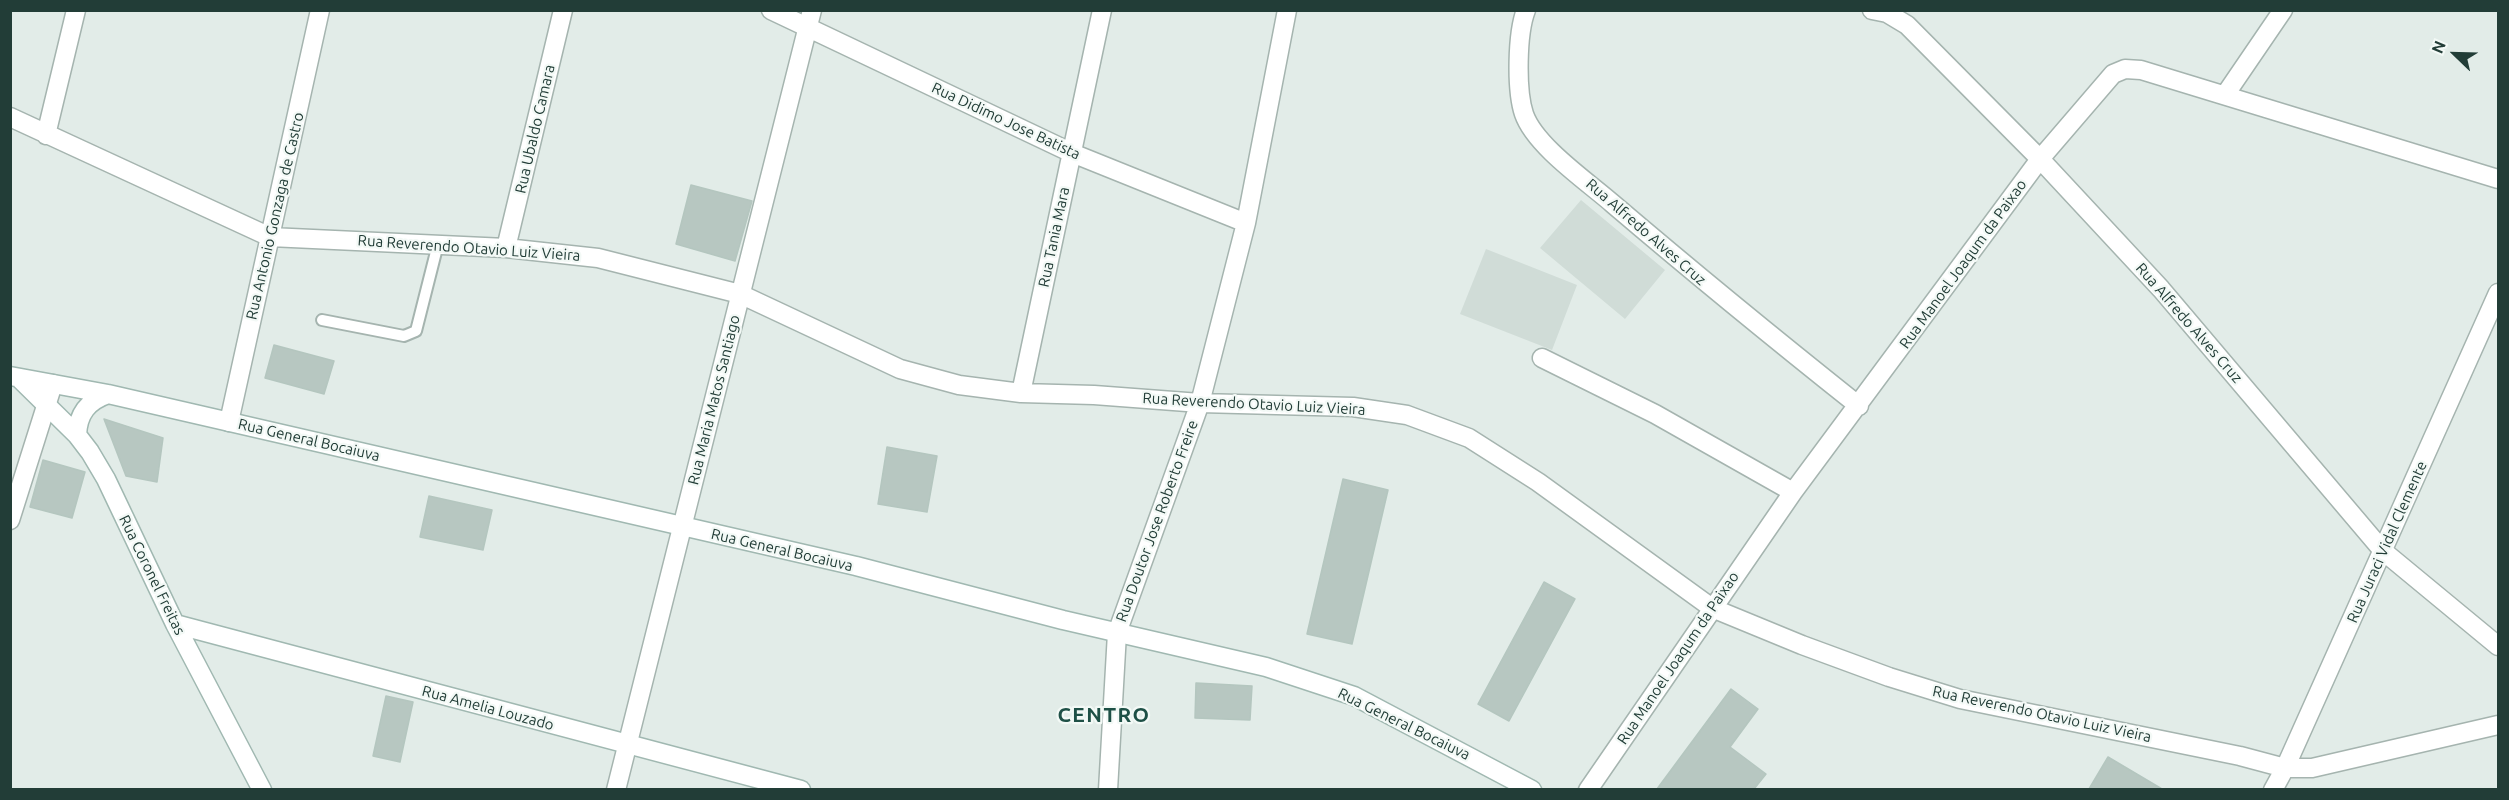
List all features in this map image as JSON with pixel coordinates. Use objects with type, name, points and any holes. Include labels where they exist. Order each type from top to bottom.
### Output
[{"type":"street","points":[[46,135],[76,10]]},
{"type":"street","name":"Rua Antonio Gonzaga de Castro","points":[[229,422],[320,10]]},
{"type":"street","name":"Rua Ubaldo Camara","points":[[506,248],[563,10]]},
{"type":"street","name":"Rua Didimo Jose Batista","points":[[771,10],[810,19],[1072,153],[1246,223]]},
{"type":"street","name":"Rua Tania Mara","points":[[1021,393],[1102,10]]},
{"type":"street","name":"Rua Doutor Jose Roberto Freire","points":[[1108,789],[1117,633],[1200,403],[1246,223],[1287,10]]},
{"type":"street","name":"Rua Alfredo Alves Cruz","points":[[1526,10],[1521,32],[1520,92],[1524,115],[1538,136],[1567,164],[1717,292],[1859,406]]},
{"type":"street","name":"Rua Alfredo Alves Cruz","points":[[1872,10],[1887,13],[1907,25],[2040,159],[2161,289],[2383,551],[2499,646]]},
{"type":"street","points":[[2225,95],[2283,10]]},
{"type":"street","name":"Rua Maria Matos Santiago","points":[[616,789],[810,19]]},
{"type":"street","name":"Rua Manoel Joaqum da Paixao","points":[[1588,789],[1793,492],[2040,159],[2113,74],[2125,69],[2141,70],[2499,179]]},
{"type":"street","name":"Rua Reverendo Otavio Luiz Vieira","points":[[10,117],[270,237],[506,248],[598,258],[740,294],[900,369],[959,385],[1021,393],[1094,395],[1200,403],[1353,407],[1407,415],[1468,438],[1538,482],[1712,608],[1889,677],[1960,699],[2240,756],[2285,768],[2342,763],[2499,725]]},
{"type":"street","name":"Rua Juraci Vidal Clemente","points":[[2273,789],[2285,768],[2499,294]]},
{"type":"street","points":[[1542,358],[1655,414],[1793,492]]},
{"type":"street","name":"Rua General Bocaiuva","points":[[15,377],[108,394],[856,566],[1117,633],[1266,667],[1354,696],[1532,789]]},
{"type":"street","name":"Rua Coronel Freitas","points":[[15,377],[47,404],[77,435],[106,479],[175,624],[262,789]]},
{"type":"street","points":[[10,520],[53,384]]},
{"type":"street","points":[[77,435],[78,423],[89,404],[108,394]]},
{"type":"street","name":"Rua Amelia Louzado","points":[[175,624],[801,789]]},
{"type":"lane","points":[[322,320],[404,336],[416,331],[438,244]]},
{"type":"shaded area","points":[[1581,200],[1665,270],[1625,319],[1540,248]]},
{"type":"shaded area","points":[[1486,249],[1577,285],[1552,350],[1460,314]]},
{"type":"building","points":[[691,185],[752,201],[735,261],[676,244]]},
{"type":"building","points":[[274,345],[334,361],[324,394],[265,378]]},
{"type":"building","points":[[104,419],[163,438],[157,482],[126,476]]},
{"type":"building","points":[[887,447],[937,456],[927,512],[878,504]]},
{"type":"building","points":[[43,460],[85,472],[72,518],[30,507]]},
{"type":"building","points":[[1343,479],[1388,490],[1352,644],[1307,634]]},
{"type":"building","points":[[429,496],[492,510],[483,550],[420,537]]},
{"type":"building","points":[[1544,582],[1575,599],[1509,721],[1478,704]]},
{"type":"building","points":[[1196,683],[1252,686],[1250,720],[1195,718]]},
{"type":"building","points":[[1731,689],[1758,709],[1730,747],[1766,774],[1754,789],[1657,789]]},
{"type":"building","points":[[386,696],[413,702],[400,762],[373,756]]},
{"type":"building","points":[[2108,757],[2162,789],[2089,789]]},
{"type":"district","name":"CENTRO","points":[[1104,715]]}]
